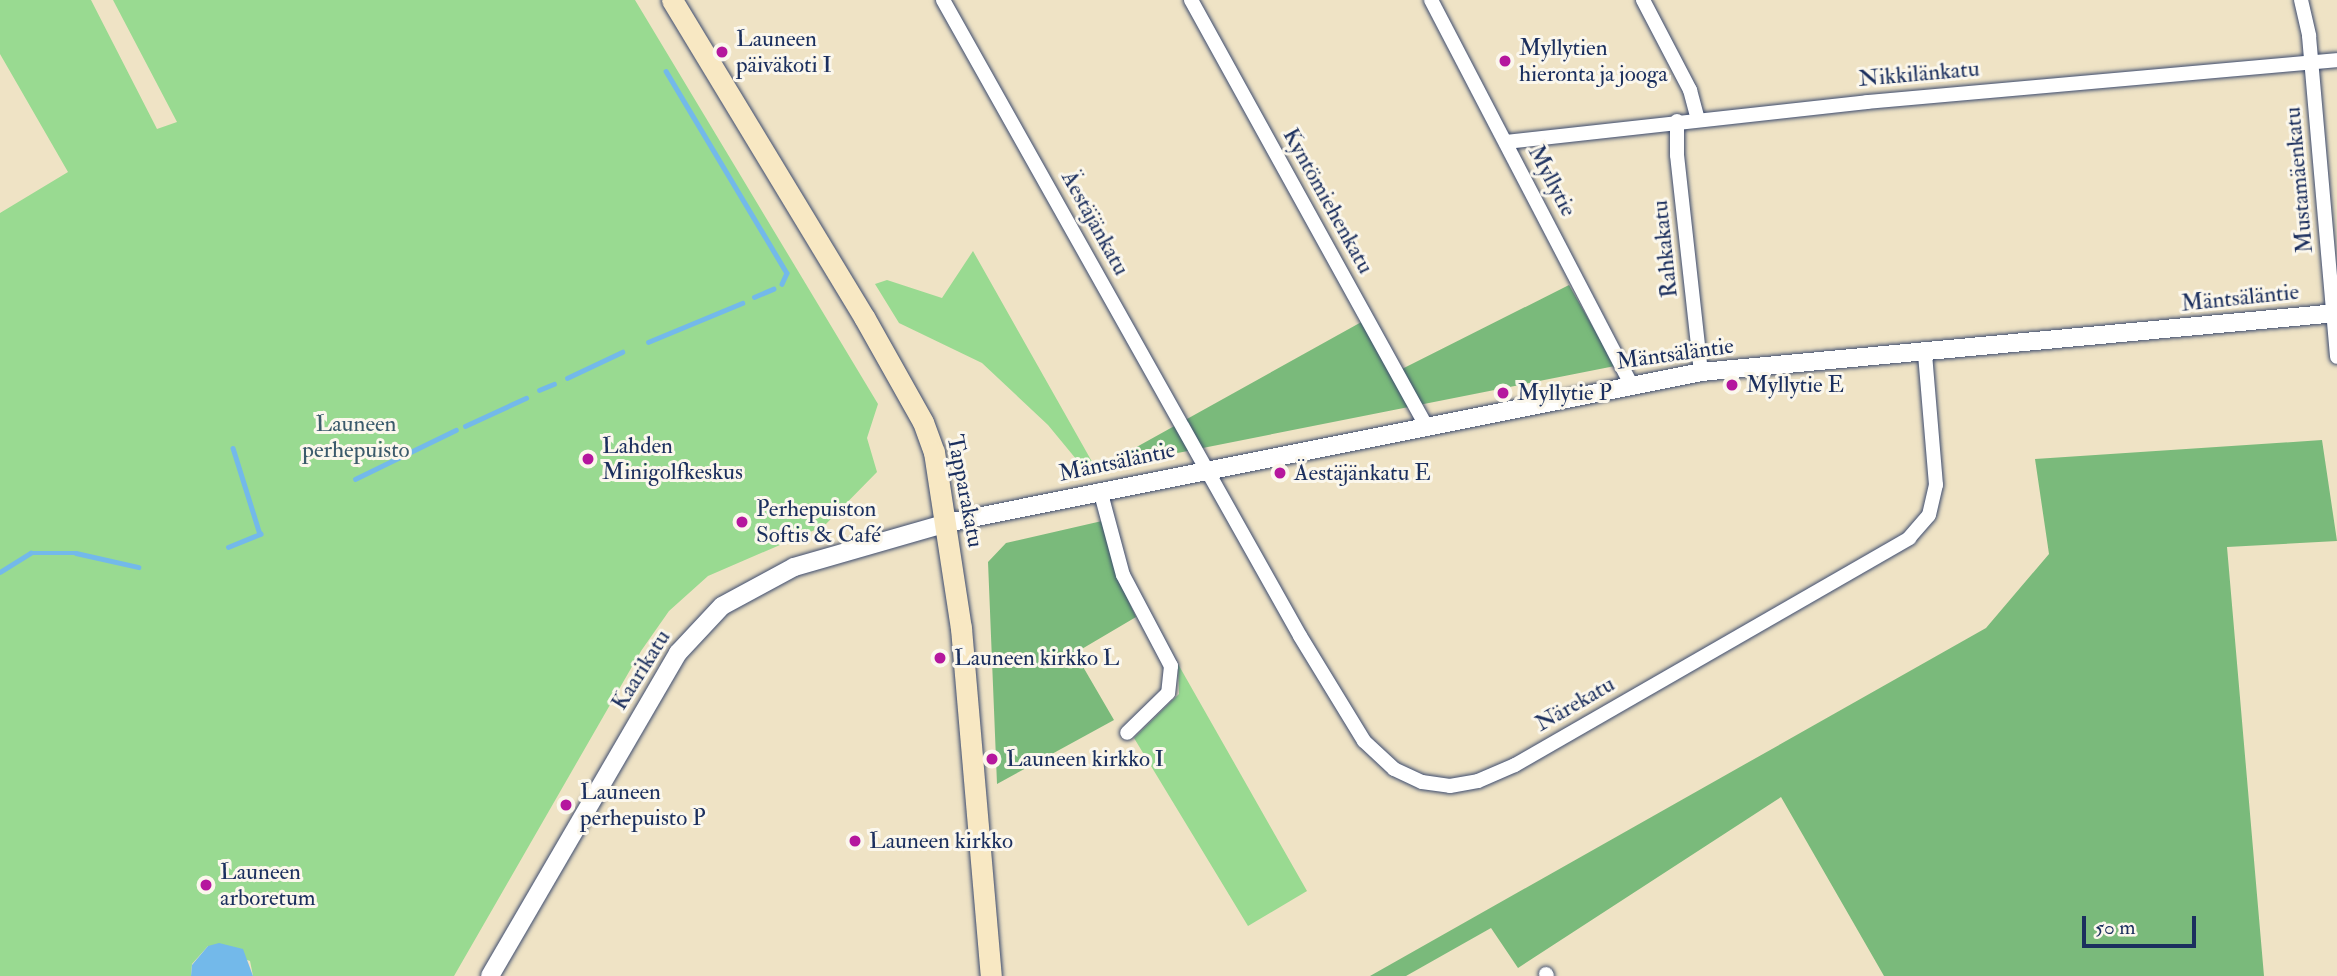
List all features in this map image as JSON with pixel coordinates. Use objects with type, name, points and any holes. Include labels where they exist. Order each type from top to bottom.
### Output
[{"type":"main road","name":"Tapparakatu","points":[[672,0],[923,422],[934,452],[961,628],[991,976]]},
{"type":"street","name":"Äestäjänkatu","points":[[943,0],[1207,468]]},
{"type":"street","name":"Kyntömiehenkatu","points":[[1192,0],[1425,424]]},
{"type":"street","name":"Myllytie","points":[[1431,0],[1631,384]]},
{"type":"street","points":[[1643,0],[1690,90],[1698,119]]},
{"type":"street","name":"Mustamäenkatu","points":[[2301,0],[2311,61],[2337,357]]},
{"type":"street","name":"Nikkilänkatu","points":[[1506,142],[1677,121],[2337,60]]},
{"type":"street","name":"Rahkakatu","points":[[1677,121],[1677,155],[1701,372]]},
{"type":"street","name":"Mäntsäläntie","points":[[947,523],[1425,424],[1701,372],[1925,354],[2335,313]]},
{"type":"street","name":"Närekatu","points":[[1207,468],[1364,741],[1394,769],[1422,782],[1450,786],[1478,781],[1515,765],[1894,548],[1921,527],[1936,485],[1925,354]]},
{"type":"street","points":[[1100,490],[1123,576],[1171,666],[1168,693],[1127,733]]},
{"type":"street","name":"Kaarikatu","points":[[490,976],[678,653],[698,627],[768,578],[947,523]]},
{"type":"green space","name":"Launeen perhepuisto","points":[[0,0],[91,0],[157,129],[177,122],[113,0],[635,0],[878,404],[867,438],[877,472],[824,526],[708,576],[669,611],[641,651],[454,976],[253,976],[250,961],[208,946],[192,964],[191,976],[0,976],[0,213],[68,172],[0,54]]},
{"type":"green space","points":[[973,251],[1095,467],[1081,465],[1048,425],[982,363],[899,323],[875,284],[887,280],[942,298]]},
{"type":"green space","points":[[1569,285],[1615,366],[1097,469],[1365,320],[1396,372]]},
{"type":"green space","points":[[2322,440],[2337,541],[2227,547],[2264,976],[1884,976],[1781,797],[1518,968],[1491,928],[1406,976],[1370,976],[1986,628],[2049,554],[2035,459]]},
{"type":"green space","points":[[1102,521],[1122,587],[1136,617],[1075,653],[1114,720],[997,784],[988,562],[1006,543]]},
{"type":"green space","points":[[1178,664],[1307,891],[1248,926],[1134,738],[1179,694]]},
{"type":"water","points":[[219,943],[243,949],[253,976],[191,976],[192,965],[208,946]]},
{"type":"waterway","points":[[666,71],[787,273],[782,284]]},
{"type":"waterway","points":[[754,297],[773,289]]},
{"type":"waterway","points":[[648,342],[742,303]]},
{"type":"waterway","points":[[567,378],[622,352]]},
{"type":"waterway","points":[[539,390],[554,384]]},
{"type":"waterway","points":[[465,426],[526,398]]},
{"type":"waterway","points":[[355,479],[456,430]]},
{"type":"waterway","points":[[233,448],[260,534]]},
{"type":"waterway","points":[[228,547],[260,534]]},
{"type":"waterway","points":[[0,572],[31,553],[76,553],[138,567]]},
{"type":"place","name":"Launeen päiväkoti I","points":[[722,52]]},
{"type":"place","name":"Myllytien hieronta ja jooga","points":[[1505,61]]},
{"type":"place","name":"Myllytie E","points":[[1732,385]]},
{"type":"place","name":"Myllytie P","points":[[1503,393]]},
{"type":"place","name":"Lahden Minigolfkeskus","points":[[588,459]]},
{"type":"place","name":"Äestäjänkatu E","points":[[1280,473]]},
{"type":"place","name":"Perhepuiston Softis & Café","points":[[742,522]]},
{"type":"place","name":"Launeen kirkko L","points":[[940,658]]},
{"type":"place","name":"Launeen kirkko I","points":[[992,759]]},
{"type":"place","name":"Launeen perhepuisto P","points":[[566,805]]},
{"type":"place","name":"Launeen kirkko","points":[[855,841]]},
{"type":"place","name":"Launeen arboretum","points":[[206,885]]}]
